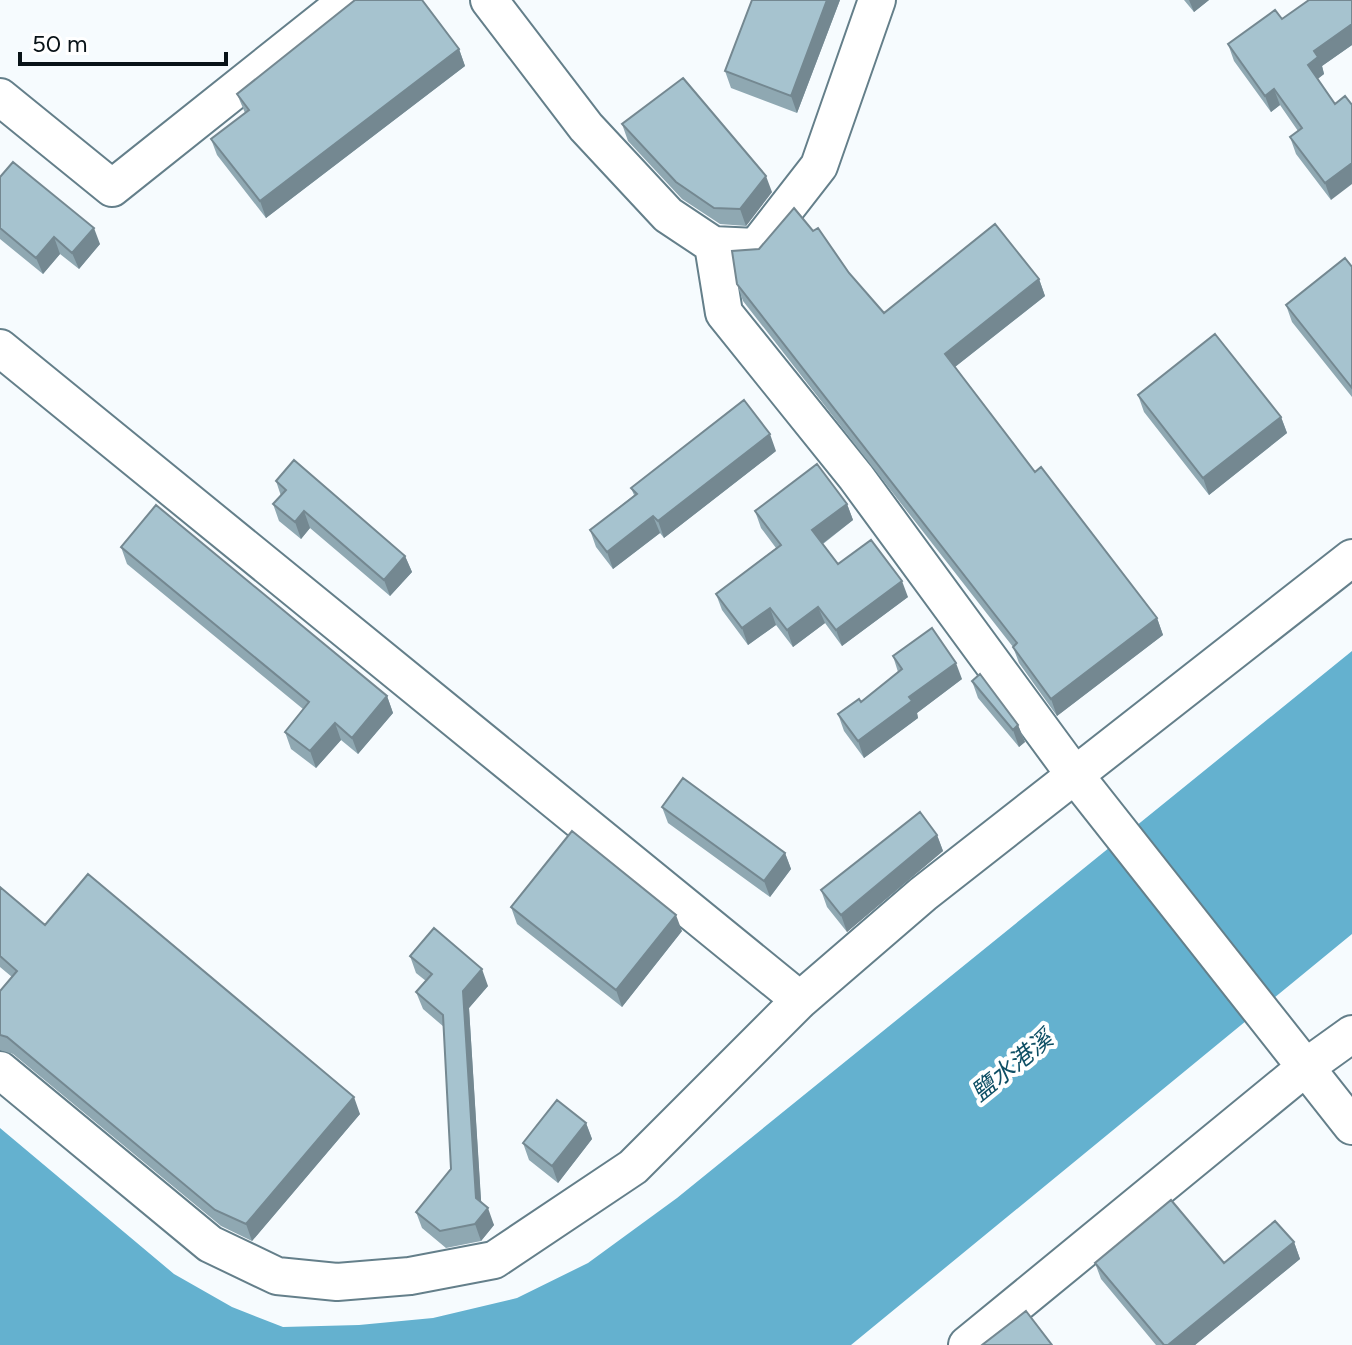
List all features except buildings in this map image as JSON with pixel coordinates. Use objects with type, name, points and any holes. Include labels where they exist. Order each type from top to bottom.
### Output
[{"type":"lane","points":[[0,97],[112,188],[348,0]]},
{"type":"lane","points":[[489,0],[586,127],[668,215],[713,245],[756,247],[819,166],[877,0]]},
{"type":"lane","points":[[713,245],[724,313],[856,477],[1074,774],[1352,1126]]},
{"type":"lane","points":[[0,348],[800,1000]]},
{"type":"lane","points":[[0,1070],[210,1244],[277,1276],[337,1282],[410,1276],[494,1260],[633,1167],[800,1000],[923,894],[1352,558]]},
{"type":"lane","points":[[967,1345],[1306,1067],[1352,1034]]},
{"type":"water","name":"鹽水港溪","points":[[1352,651],[1352,934],[851,1345],[0,1345],[0,1128],[174,1274],[232,1307],[283,1327],[359,1325],[433,1318],[517,1298],[588,1263],[677,1198]]}]
